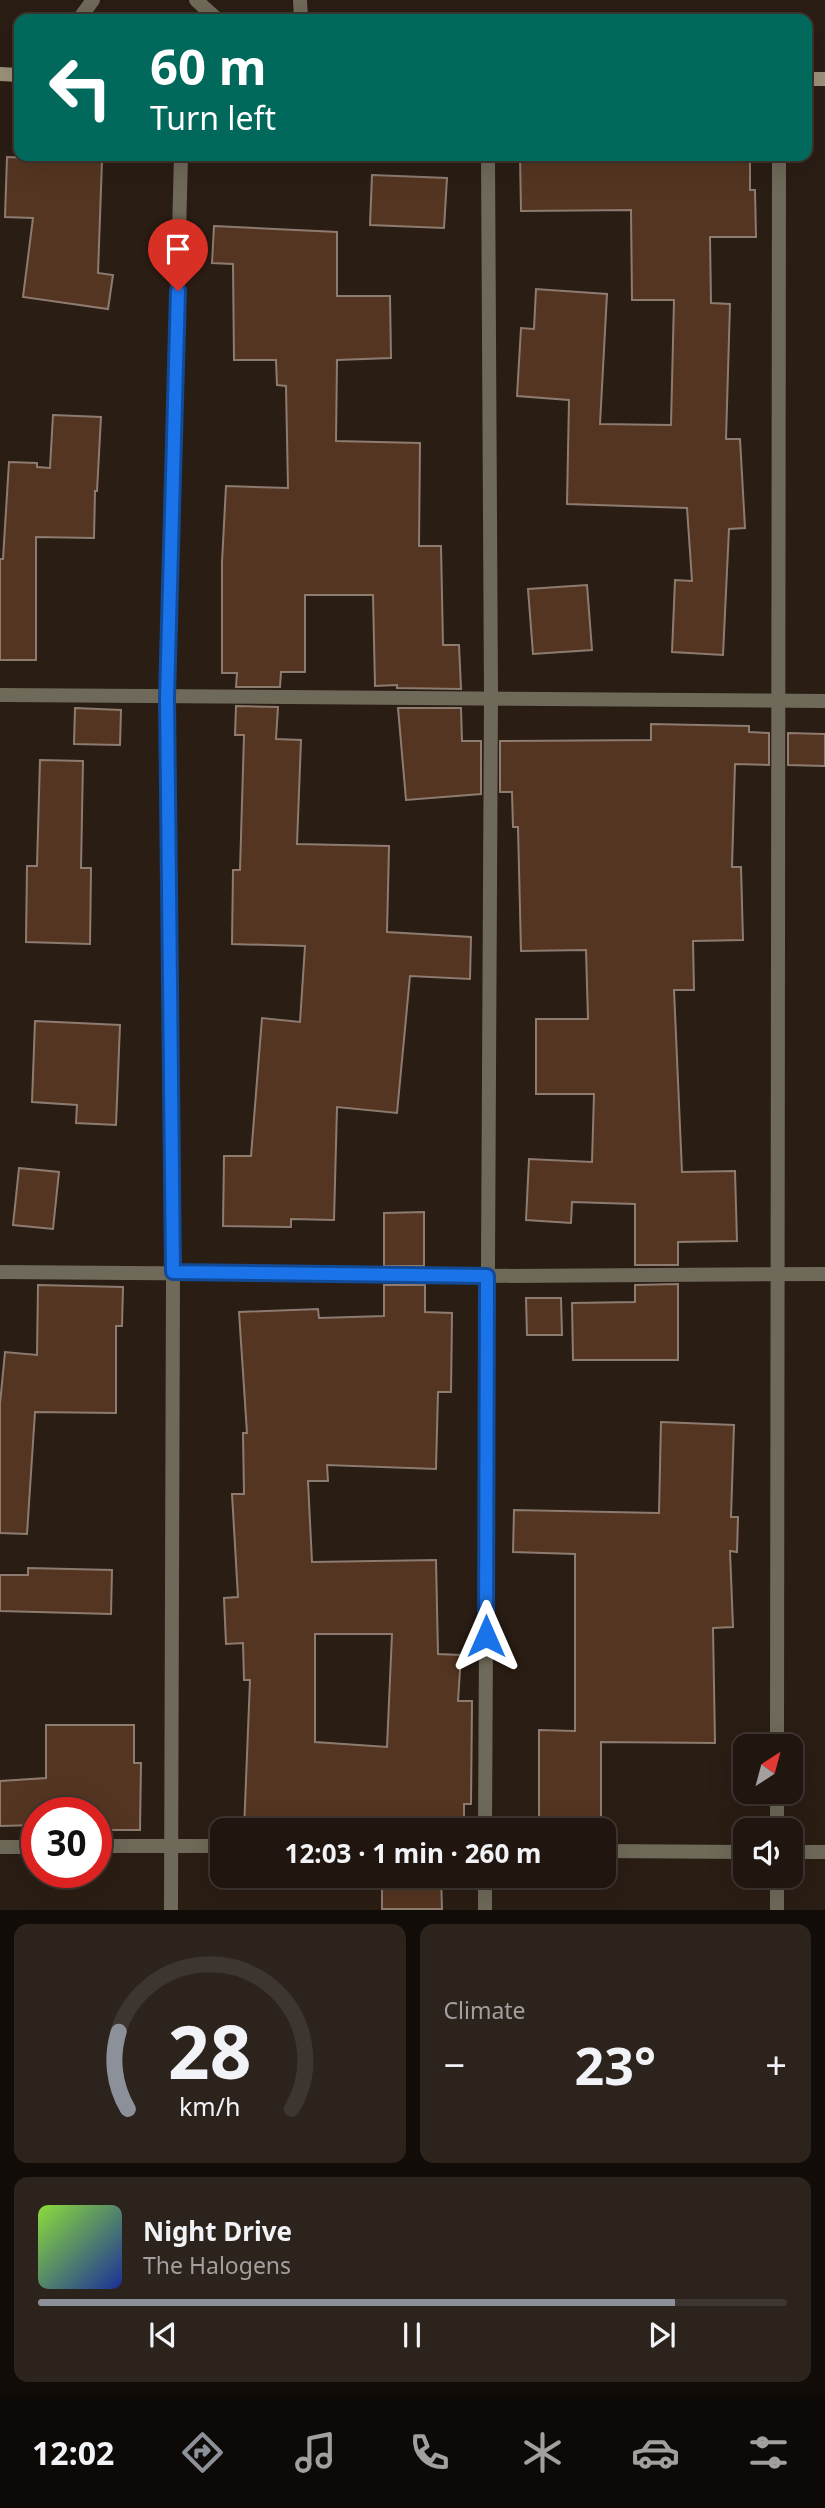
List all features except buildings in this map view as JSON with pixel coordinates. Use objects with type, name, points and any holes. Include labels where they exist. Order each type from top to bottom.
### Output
[{"type":"street","points":[[196,0],[211,14]]},
{"type":"street","points":[[171,1909],[173,1272],[167,697],[181,161]]},
{"type":"street","points":[[485,1818],[491,697],[488,161]]},
{"type":"street","points":[[777,1734],[779,161]]},
{"type":"street","points":[[0,695],[825,701]]},
{"type":"street","points":[[0,1272],[487,1276],[825,1274]]},
{"type":"street","points":[[112,1846],[210,1846]]},
{"type":"street","points":[[0,1847],[21,1847]]},
{"type":"street","points":[[616,1851],[733,1852]]},
{"type":"street","points":[[803,1852],[825,1852]]},
{"type":"street","points":[[485,1888],[485,1909]]},
{"type":"street","points":[[776,1888],[776,1909]]},
{"type":"route","points":[[178,291],[167,697],[173,1272],[487,1276],[486,1636]]}]
